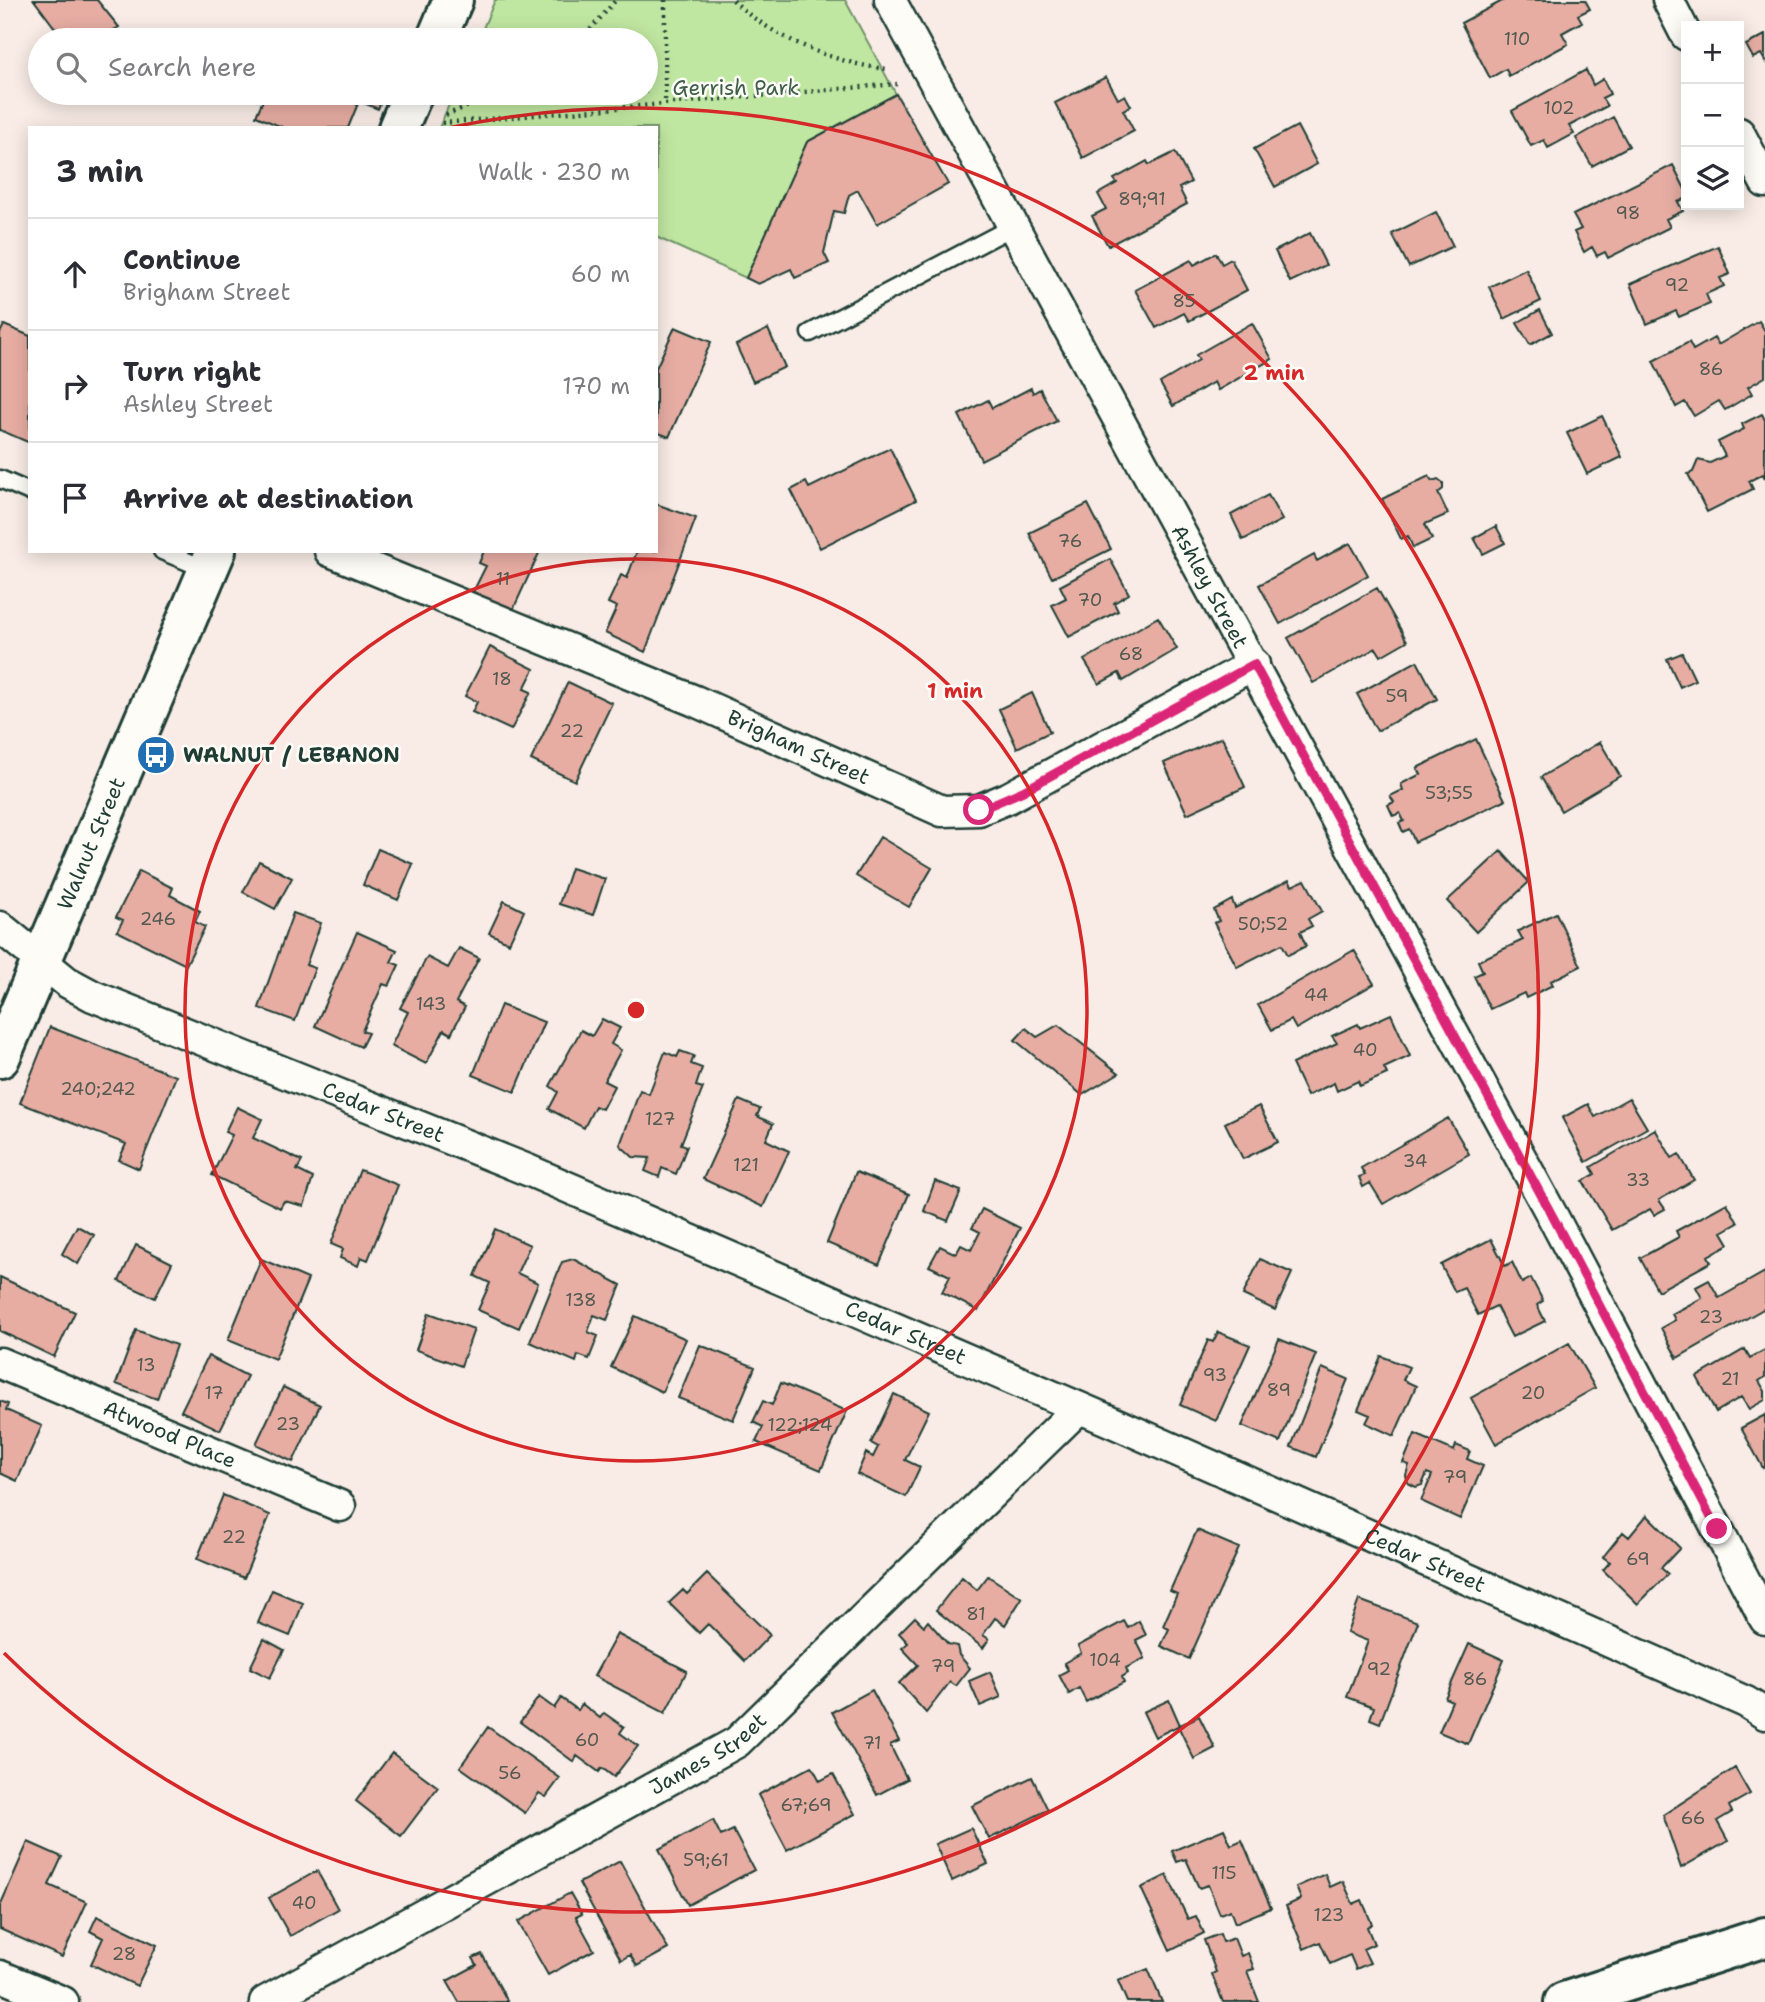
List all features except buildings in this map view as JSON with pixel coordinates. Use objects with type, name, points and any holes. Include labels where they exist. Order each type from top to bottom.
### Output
[{"type":"main road","points":[[441,28],[453,0]]},
{"type":"main road","points":[[399,126],[408,105]]},
{"type":"main road","name":"Walnut Street","points":[[0,1058],[212,561]]},
{"type":"main road","points":[[1563,2002],[1765,1937]]},
{"type":"street","name":"Ashley Street","points":[[890,0],[1016,225],[1553,1217],[1765,1619]]},
{"type":"street","points":[[1668,0],[1681,25]]},
{"type":"street","points":[[1749,135],[1765,182]]},
{"type":"street","name":"Brigham Street","points":[[335,553],[695,701],[942,811],[979,810],[1008,798],[1254,664]]},
{"type":"street","name":"Cedar Street","points":[[0,927],[41,962],[93,996],[530,1171],[1079,1408],[1745,1702],[1765,1714]]},
{"type":"street","name":"Atwood Place","points":[[0,1363],[340,1506]]},
{"type":"street","name":"James Street","points":[[265,2002],[737,1742],[1079,1408]]},
{"type":"street","points":[[0,1976],[63,2002]]},
{"type":"lane","points":[[810,333],[1016,225]]},
{"type":"lane","points":[[0,479],[28,491]]},
{"type":"lane","points":[[172,553],[212,561]]},
{"type":"path","points":[[592,28],[616,0]]},
{"type":"path","points":[[665,0],[665,104]]},
{"type":"path","points":[[733,0],[760,24],[829,55],[892,69]]},
{"type":"path","points":[[658,105],[900,83]]},
{"type":"path","points":[[467,105],[451,111],[434,124],[653,105]]},
{"type":"green space","name":"Gerrish Park","points":[[495,0],[845,0],[896,94],[807,142],[746,278],[658,238],[658,126],[440,126],[449,105],[658,105],[658,28],[483,28]]},
{"type":"place","name":"WALNUT / LEBANON","points":[[156,755]]},
{"type":"route","points":[[979,810],[1023,791],[1254,664],[1553,1217],[1717,1529]]}]
